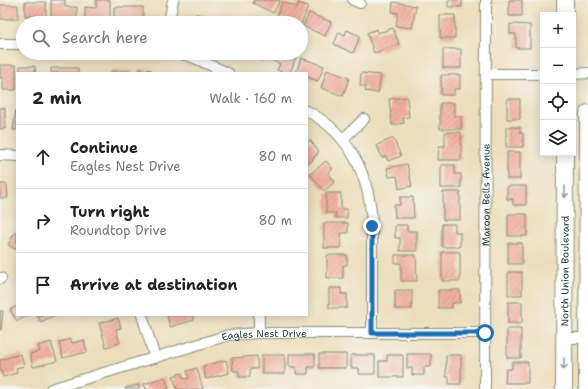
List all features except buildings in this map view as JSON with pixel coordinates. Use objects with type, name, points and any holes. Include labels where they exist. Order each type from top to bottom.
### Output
[{"type":"main road","points":[[565,0],[565,12]]},
{"type":"main road","points":[[587,388],[588,113]]},
{"type":"main road","name":"North Union Boulevard","points":[[564,389],[565,156]]},
{"type":"street","points":[[171,16],[174,0]]},
{"type":"street","name":"Maroon Bells Avenue","points":[[485,389],[486,0]]},
{"type":"street","points":[[0,44],[16,44]]},
{"type":"street","points":[[199,60],[226,72]]},
{"type":"street","points":[[486,74],[540,74]]},
{"type":"street","points":[[576,74],[588,74]]},
{"type":"street","points":[[308,112],[316,116],[343,138],[362,174],[369,195],[372,209],[372,333]]},
{"type":"street","points":[[343,138],[364,119]]},
{"type":"street","points":[[0,155],[16,156]]},
{"type":"street","points":[[142,316],[155,358]]},
{"type":"street","points":[[259,316],[259,333]]},
{"type":"street","name":"Eagles Nest Drive","points":[[51,389],[229,335],[259,333],[485,333]]},
{"type":"street","points":[[564,338],[587,338]]},
{"type":"route","points":[[372,226],[372,333],[485,333]]}]
